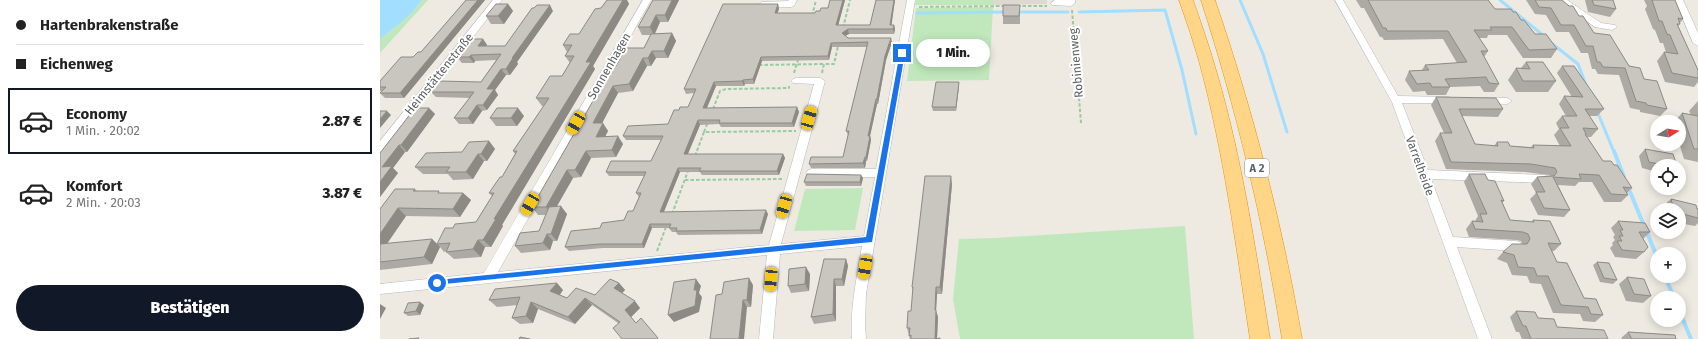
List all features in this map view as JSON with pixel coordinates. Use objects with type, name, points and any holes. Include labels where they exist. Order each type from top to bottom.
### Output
[{"type":"highway","name":"A 2","points":[[1186,0],[1206,61],[1223,131],[1241,218],[1260,339]]},
{"type":"highway","name":"A 2","points":[[1208,0],[1229,61],[1249,133],[1270,222],[1292,339]]},
{"type":"street","name":"Heimstättenstraße","points":[[380,148],[498,0]]},
{"type":"street","name":"Sonnenhagen","points":[[488,278],[646,0]]},
{"type":"street","name":"Varrelheide","points":[[1339,0],[1395,98],[1485,339]]},
{"type":"street","points":[[1561,0],[1598,24],[1612,27]]},
{"type":"street","points":[[1679,0],[1698,43]]},
{"type":"street","points":[[1055,3],[1071,1]]},
{"type":"street","points":[[755,5],[792,2]]},
{"type":"street","points":[[859,339],[858,325],[860,294],[881,173],[901,38],[911,4]]},
{"type":"street","points":[[766,339],[774,249],[805,131],[820,81],[793,80]]},
{"type":"street","points":[[1395,98],[1459,100]]},
{"type":"street","points":[[1475,100],[1507,101]]},
{"type":"street","points":[[812,173],[881,173]]},
{"type":"street","points":[[1423,174],[1544,179]]},
{"type":"street","points":[[380,289],[869,240]]},
{"type":"street","points":[[1448,242],[1516,246]]},
{"type":"path","points":[[809,22],[816,0]]},
{"type":"path","points":[[843,28],[850,0]]},
{"type":"path","name":"Robinienweg","points":[[1071,1],[1081,123]]},
{"type":"path","points":[[911,4],[1048,6],[1055,3]]},
{"type":"path","points":[[758,65],[834,64],[839,43]]},
{"type":"path","points":[[712,112],[720,91],[726,89],[789,88],[793,80],[798,58]]},
{"type":"path","points":[[820,81],[824,64]]},
{"type":"path","points":[[693,160],[710,119]]},
{"type":"path","points":[[704,132],[805,131]]},
{"type":"path","points":[[670,217],[690,167]]},
{"type":"path","points":[[685,180],[792,179]]},
{"type":"path","points":[[652,261],[667,224]]},
{"type":"shaded area","points":[[993,0],[1047,0],[1047,4],[993,5]]},
{"type":"green space","points":[[422,0],[428,0],[380,53],[380,39],[410,15]]},
{"type":"green space","points":[[916,0],[993,0],[993,5],[915,5]]},
{"type":"green space","points":[[993,7],[989,80],[907,81],[916,8]]},
{"type":"green space","points":[[863,188],[855,230],[794,231],[805,189]]},
{"type":"green space","points":[[1185,226],[1194,339],[960,339],[953,299],[959,239]]},
{"type":"water","points":[[380,0],[422,0],[410,15],[380,39]]},
{"type":"building","points":[[466,0],[478,0],[400,93],[380,93],[386,87],[380,87],[380,81],[401,57],[413,57],[418,52],[421,52]]},
{"type":"building","points":[[607,0],[623,0],[586,62],[591,62],[494,219],[496,219],[483,240],[478,240],[473,249],[446,252],[450,243],[437,244],[445,228],[453,228],[455,224],[476,222],[494,193],[489,193],[500,177],[502,177],[517,151],[513,151],[549,98],[536,98],[550,76],[562,76],[574,56],[565,56],[572,45],[563,45],[570,34],[579,34],[595,9],[601,8]]},
{"type":"building","points":[[653,0],[672,0],[665,15],[656,15],[650,27],[638,27]]},
{"type":"building","points":[[830,0],[843,0],[836,25],[870,25],[876,0],[894,0],[890,25],[894,25],[893,29],[848,29],[842,33],[848,38],[891,38],[885,56],[868,136],[870,136],[866,157],[863,163],[809,164],[811,157],[843,157],[849,131],[846,131],[868,42],[831,43],[828,56],[761,57],[753,79],[714,82],[703,108],[797,107],[792,123],[719,123],[720,120],[698,120],[684,154],[783,154],[777,171],[699,171],[701,168],[678,168],[660,212],[766,210],[760,230],[676,231],[677,228],[669,228],[671,224],[650,224],[642,244],[600,244],[565,247],[571,231],[600,228],[602,223],[624,220],[628,211],[633,211],[641,193],[636,193],[646,172],[606,172],[611,161],[651,161],[663,136],[623,136],[628,126],[668,124],[674,110],[679,110],[680,107],[688,107],[696,89],[684,89],[723,4],[778,4],[775,13],[815,13],[816,11],[820,11],[821,8],[828,8]]},
{"type":"building","points":[[1368,0],[1488,0],[1495,9],[1511,9],[1513,12],[1516,12],[1521,20],[1524,20],[1535,34],[1546,34],[1557,49],[1529,50],[1512,27],[1490,27],[1492,30],[1474,30],[1488,51],[1481,51],[1499,84],[1489,83],[1486,77],[1445,79],[1450,87],[1432,87],[1430,83],[1417,84],[1409,71],[1429,70],[1425,65],[1467,62],[1448,31],[1387,31],[1386,28],[1383,28]]},
{"type":"building","points":[[1535,0],[1562,0],[1569,6],[1573,6],[1579,16],[1583,16],[1594,33],[1610,35],[1629,66],[1640,68],[1644,79],[1657,81],[1667,109],[1636,101],[1625,68],[1603,67],[1600,62],[1597,62],[1593,46],[1586,46],[1574,25],[1561,25],[1551,8],[1539,7]]},
{"type":"building","points":[[1592,0],[1613,0],[1616,9],[1594,5]]},
{"type":"building","points":[[1652,0],[1675,0],[1683,19],[1678,18],[1680,24],[1677,24],[1698,70],[1698,78],[1672,73],[1664,52],[1678,54],[1662,21],[1659,21]]},
{"type":"building","points":[[496,4],[508,4],[498,16],[486,16]]},
{"type":"building","points":[[537,5],[550,5],[512,58],[506,69],[501,69],[487,89],[494,89],[483,105],[477,105],[468,118],[454,118],[474,92],[431,92],[439,81],[481,82],[501,54],[457,57],[471,39],[483,39],[478,46],[505,46],[532,8]]},
{"type":"building","points":[[1003,5],[1020,5],[1019,16],[1003,16]]},
{"type":"building","points":[[672,33],[664,51],[652,51],[648,58],[643,58],[629,84],[613,86],[593,123],[603,123],[596,137],[618,136],[612,150],[586,151],[575,170],[567,170],[546,207],[532,207],[613,66],[616,66],[626,48],[644,48],[651,34]]},
{"type":"building","points":[[1526,62],[1543,62],[1556,81],[1523,81],[1516,68],[1530,69]]},
{"type":"building","points":[[1562,66],[1574,66],[1604,109],[1585,109],[1598,129],[1583,128],[1585,134],[1603,161],[1611,161],[1614,165],[1617,165],[1632,188],[1623,187],[1628,195],[1611,194],[1599,175],[1579,174],[1581,179],[1553,177],[1570,210],[1544,208],[1536,192],[1545,192],[1537,177],[1554,176],[1557,172],[1555,168],[1531,164],[1451,162],[1440,133],[1452,133],[1436,97],[1496,98],[1503,109],[1459,109],[1475,144],[1498,146],[1497,142],[1508,142],[1510,146],[1534,148],[1533,145],[1571,146],[1560,128],[1569,128],[1562,116],[1577,116],[1564,96],[1583,97]]},
{"type":"building","points":[[936,82],[959,82],[956,107],[932,107]]},
{"type":"building","points":[[415,108],[429,108],[382,167],[392,166],[380,182],[380,153]]},
{"type":"building","points":[[497,108],[518,108],[511,118],[490,118]]},
{"type":"building","points":[[380,111],[387,111],[380,119]]},
{"type":"building","points":[[1682,113],[1698,116],[1698,149],[1694,149],[1686,125],[1686,115],[1683,115]]},
{"type":"building","points":[[489,141],[481,154],[478,154],[466,172],[446,172],[450,167],[415,167],[426,153],[462,152],[469,142]]},
{"type":"building","points":[[1645,149],[1673,154],[1675,159],[1650,159],[1649,162]]},
{"type":"building","points":[[807,174],[861,175],[860,182],[804,182]]},
{"type":"building","points":[[1469,174],[1485,174],[1488,180],[1495,181],[1504,201],[1501,200],[1510,220],[1534,222],[1533,220],[1550,221],[1561,244],[1548,243],[1557,262],[1567,263],[1584,298],[1596,299],[1603,315],[1591,314],[1588,307],[1561,305],[1548,276],[1537,276],[1534,268],[1518,267],[1514,255],[1503,252],[1512,244],[1527,244],[1530,239],[1528,234],[1523,232],[1475,229],[1472,221],[1483,222],[1480,214],[1487,214]]},
{"type":"building","points":[[925,176],[951,176],[940,287],[936,287],[935,339],[911,339],[911,335],[909,336],[910,328],[907,328],[908,311],[911,311],[912,287]]},
{"type":"building","points":[[395,189],[439,191],[438,193],[463,193],[453,209],[398,208],[380,234],[380,209]]},
{"type":"building","points":[[1671,199],[1696,205],[1698,209],[1698,218],[1686,215],[1686,203],[1672,203]]},
{"type":"building","points":[[561,206],[551,234],[547,234],[543,243],[515,246],[520,233],[539,231],[549,207]]},
{"type":"building","points":[[1618,221],[1645,223],[1650,232],[1639,232],[1648,247],[1644,252],[1622,250],[1617,241],[1622,241],[1619,236],[1623,236],[1620,230],[1623,230]]},
{"type":"building","points":[[432,239],[424,257],[380,262],[380,244]]},
{"type":"building","points":[[824,259],[846,259],[842,279],[834,279],[833,314],[811,317]]},
{"type":"building","points":[[1597,262],[1609,263],[1617,280],[1604,278]]},
{"type":"building","points":[[806,267],[805,284],[788,286],[789,269]]},
{"type":"building","points":[[1627,277],[1644,279],[1650,296],[1634,294]]},
{"type":"building","points":[[749,278],[747,300],[743,300],[739,339],[710,339],[716,295],[722,294],[724,282]]},
{"type":"building","points":[[610,279],[619,283],[614,288],[635,301],[625,310],[636,323],[641,318],[658,338],[657,339],[622,339],[613,328],[620,322],[585,298],[568,317],[531,302],[526,316],[512,318],[520,297],[489,300],[495,289],[557,283],[550,291],[567,298],[576,288],[595,295]]},
{"type":"building","points":[[696,279],[694,290],[697,290],[695,306],[668,315],[674,282]]},
{"type":"building","points":[[420,302],[416,311],[404,313],[408,303]]},
{"type":"building","points":[[1516,311],[1535,312],[1538,318],[1554,319],[1557,327],[1604,330],[1608,339],[1531,339],[1526,326],[1523,326]]},
{"type":"building","points":[[1628,332],[1675,335],[1676,339],[1632,339]]},
{"type":"building","points":[[520,337],[530,339],[519,339]]},
{"type":"waterway","points":[[1240,0],[1263,54],[1287,132]]},
{"type":"waterway","points":[[1500,0],[1544,36]]},
{"type":"waterway","points":[[1079,12],[1165,10],[1182,70],[1196,134]]},
{"type":"waterway","points":[[917,13],[1006,12]]},
{"type":"waterway","points":[[1016,12],[1068,12]]},
{"type":"waterway","points":[[1550,42],[1578,64],[1586,85]]},
{"type":"waterway","points":[[1597,111],[1614,152]]},
{"type":"waterway","points":[[1614,151],[1624,177]]},
{"type":"waterway","points":[[1628,187],[1653,247]]},
{"type":"waterway","points":[[1668,283],[1671,291]]},
{"type":"waterway","points":[[1686,327],[1691,339]]},
{"type":"route","points":[[437,283],[869,240],[902,53]]}]
